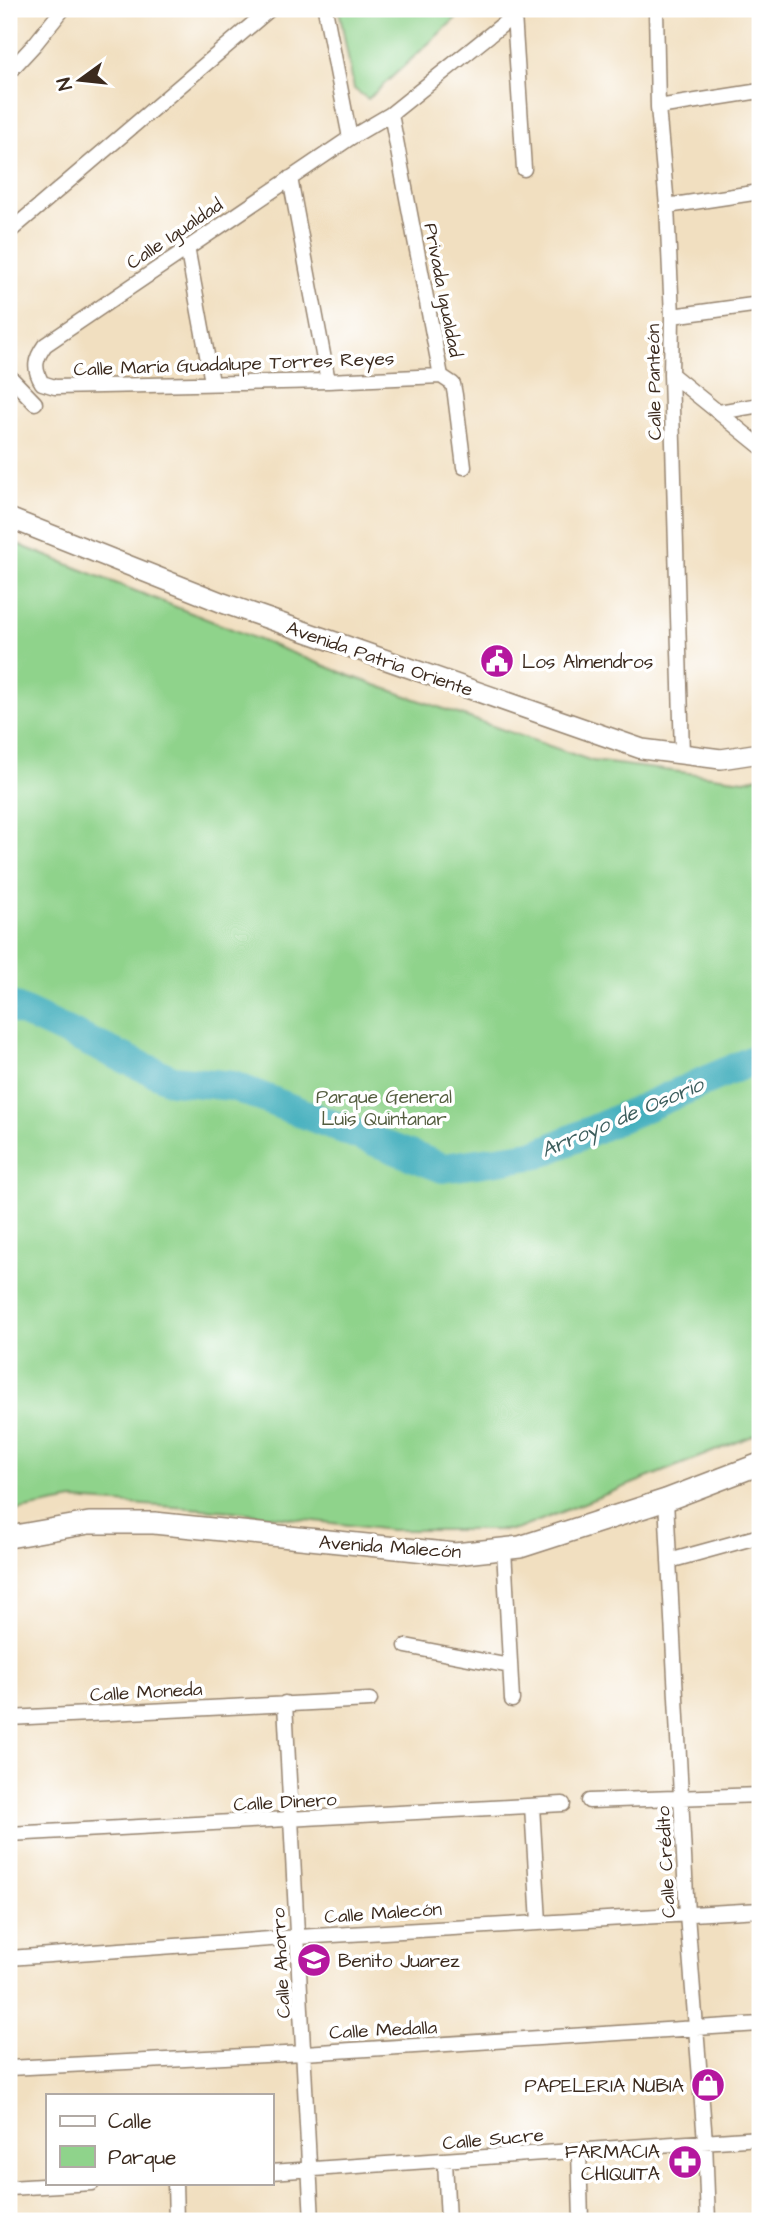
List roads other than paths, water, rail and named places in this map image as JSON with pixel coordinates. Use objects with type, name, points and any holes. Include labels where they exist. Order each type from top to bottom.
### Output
[{"type":"main road","name":"Avenida Malecón","points":[[9,1537],[89,1522],[154,1523],[455,1553],[504,1549],[520,1547],[666,1500],[760,1464]]},
{"type":"street","points":[[9,72],[63,9]]},
{"type":"street","points":[[9,232],[270,9]]},
{"type":"street","points":[[325,9],[350,138]]},
{"type":"street","name":"Calle Panteón","points":[[656,9],[658,107],[667,206],[672,316],[671,374],[682,754]]},
{"type":"street","points":[[518,12],[523,169]]},
{"type":"street","name":"Calle Igualdad","points":[[35,372],[36,357],[45,345],[290,178],[391,114],[518,12]]},
{"type":"street","points":[[658,107],[760,91]]},
{"type":"street","name":"Privada Igualdad","points":[[391,114],[441,376],[453,384],[464,467]]},
{"type":"street","points":[[290,178],[328,381]]},
{"type":"street","points":[[667,206],[760,192]]},
{"type":"street","points":[[187,247],[212,382]]},
{"type":"street","points":[[672,316],[760,304]]},
{"type":"street","name":"Calle María Guadalupe Torres Reyes","points":[[35,372],[42,383],[55,387],[441,376]]},
{"type":"street","points":[[671,374],[760,446]]},
{"type":"street","points":[[9,376],[35,403]]},
{"type":"street","points":[[719,412],[760,405]]},
{"type":"street","name":"Avenida Patria Oriente","points":[[9,517],[223,603],[642,749],[721,759],[760,753]]},
{"type":"street","name":"Calle Crédito","points":[[666,1500],[687,1915],[705,2141],[708,2221]]},
{"type":"street","points":[[669,1561],[760,1536]]},
{"type":"street","points":[[504,1549],[512,1700]]},
{"type":"street","points":[[406,1646],[510,1666]]},
{"type":"street","name":"Calle Moneda","points":[[9,1718],[370,1700]]},
{"type":"street","name":"Calle Ahorro","points":[[285,1703],[312,2221]]},
{"type":"street","points":[[589,1801],[760,1795]]},
{"type":"street","name":"Calle Dinero","points":[[9,1835],[563,1804]]},
{"type":"street","points":[[532,1806],[539,1922]]},
{"type":"street","name":"Calle Malecón","points":[[9,1958],[298,1937],[760,1910]]},
{"type":"street","name":"Calle Medalla","points":[[9,2068],[304,2053],[760,2024]]},
{"type":"street","name":"Calle Sucre","points":[[273,2172],[760,2138]]},
{"type":"street","points":[[579,2150],[582,2221]]},
{"type":"street","points":[[445,2161],[448,2221]]},
{"type":"street","points":[[9,2188],[75,2184]]},
{"type":"street","points":[[175,2184],[176,2221]]},
{"type":"waterway","name":"Arroyo de Osorio","points":[[9,1005],[172,1080],[233,1086],[443,1168],[538,1154],[760,1057]]},
{"type":"place","name":"Los Almendros","points":[[497,661]]},
{"type":"place","name":"Benito Juarez","points":[[314,1960]]},
{"type":"place","name":"PAPELERIA NUBIA","points":[[708,2085]]},
{"type":"place","name":"FARMACIA CHIQUITA","points":[[685,2162]]},
{"type":"park label","name":"Parque General Luis Quintanar","points":[[384,1107]]}]
